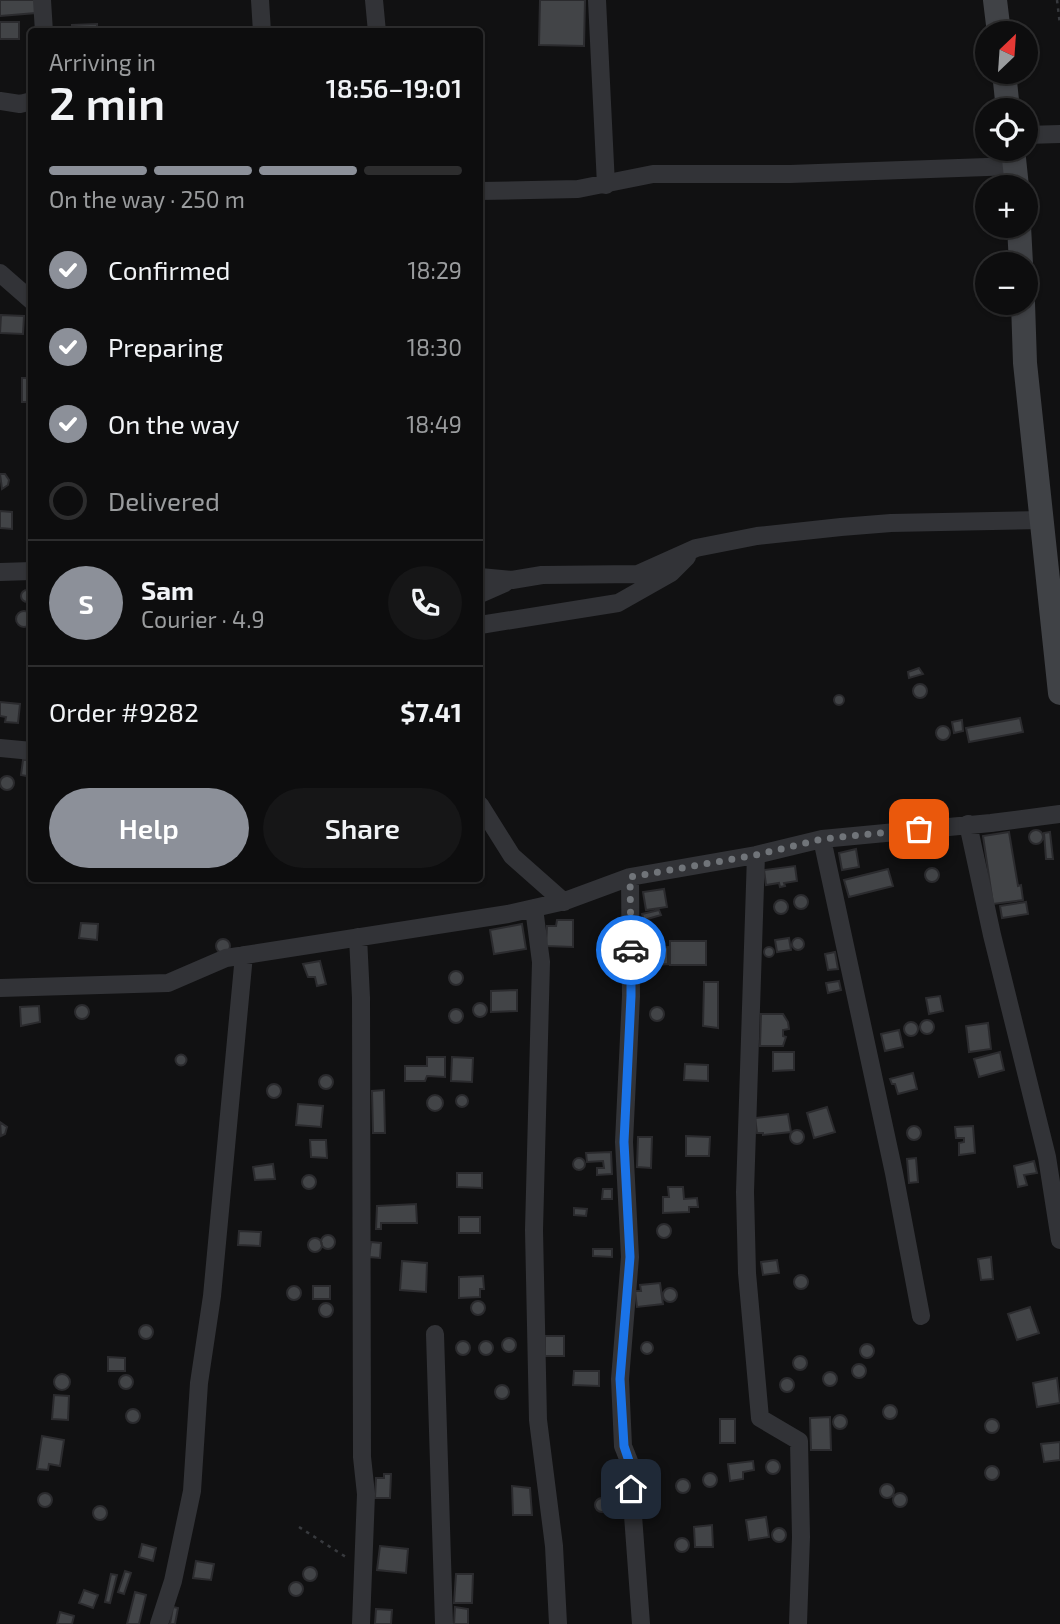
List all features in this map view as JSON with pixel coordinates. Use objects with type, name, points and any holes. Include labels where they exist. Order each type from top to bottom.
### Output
[{"type":"main road","points":[[995,0],[998,21]]},
{"type":"main road","points":[[1024,315],[1026,363],[1060,693]]},
{"type":"street","points":[[42,0],[44,28]]},
{"type":"street","points":[[260,0],[262,28]]},
{"type":"street","points":[[374,0],[377,28]]},
{"type":"street","points":[[597,0],[606,185]]},
{"type":"street","points":[[0,101],[20,104],[28,102]]},
{"type":"street","points":[[1038,135],[1060,134]]},
{"type":"street","points":[[483,191],[578,189],[653,174],[790,174],[1015,167]]},
{"type":"street","points":[[0,273],[28,298]]},
{"type":"street","points":[[483,593],[512,580],[542,575],[638,574],[696,548],[757,536],[866,524],[1042,520]]},
{"type":"street","points":[[483,625],[618,603],[671,573],[696,548]]},
{"type":"street","points":[[0,572],[28,571]]},
{"type":"street","points":[[483,577],[512,580]]},
{"type":"street","points":[[0,748],[28,751]]},
{"type":"street","points":[[483,810],[512,856],[564,902]]},
{"type":"street","points":[[0,988],[168,983],[226,958],[534,908],[564,902],[630,877],[756,855],[822,839],[1060,814]]},
{"type":"street","points":[[968,824],[992,935],[1047,1157],[1060,1240]]},
{"type":"street","points":[[822,839],[894,1173],[921,1315]]},
{"type":"street","points":[[756,855],[745,1192],[747,1273],[760,1418],[799,1441],[801,1537],[798,1624]]},
{"type":"street","points":[[630,877],[631,996],[624,1142],[630,1257],[620,1379],[641,1624]]},
{"type":"street","points":[[534,908],[541,962],[534,1230],[538,1420],[554,1546],[558,1624]]},
{"type":"street","points":[[358,937],[361,1012],[362,1457],[366,1494],[361,1624]]},
{"type":"street","points":[[159,1624],[173,1581],[192,1492],[199,1383],[212,1296],[244,955]]},
{"type":"street","points":[[435,1334],[444,1624]]},
{"type":"path","points":[[1058,0],[1060,25]]},
{"type":"path","points":[[299,1527],[347,1557],[363,1573]]},
{"type":"building","points":[[0,0],[36,0],[36,13],[0,16]]},
{"type":"building","points":[[540,0],[585,0],[584,46],[539,45]]},
{"type":"building","points":[[0,22],[19,22],[19,39],[0,39]]},
{"type":"building","points":[[97,24],[97,28],[72,28],[72,25]]},
{"type":"building","points":[[1,315],[24,316],[23,334],[0,333]]},
{"type":"building","points":[[22,378],[28,378],[28,402],[22,402]]},
{"type":"building","points":[[0,474],[5,474],[9,480],[8,485],[2,489]]},
{"type":"building","points":[[0,511],[12,512],[12,529],[0,528]]},
{"type":"building","points":[[27,590],[28,602],[27,602],[21,596]]},
{"type":"building","points":[[27,612],[28,626],[18,625],[18,613]]},
{"type":"building","points":[[919,668],[923,674],[909,678],[908,672]]},
{"type":"building","points":[[920,684],[925,686],[925,696],[920,698],[915,696],[913,691],[915,686]]},
{"type":"building","points":[[839,695],[843,696],[843,704],[839,705],[835,704],[834,700],[835,696]]},
{"type":"building","points":[[0,702],[20,704],[18,723],[5,722],[6,717],[0,716]]},
{"type":"building","points":[[1020,718],[1023,732],[969,742],[966,728]]},
{"type":"building","points":[[962,720],[963,731],[954,733],[952,722]]},
{"type":"building","points":[[943,726],[948,728],[948,738],[943,740],[938,738],[936,733],[938,728]]},
{"type":"building","points":[[23,760],[28,760],[28,776],[21,775]]},
{"type":"building","points":[[7,776],[12,778],[12,788],[7,790],[2,788],[0,783],[2,778]]},
{"type":"building","points":[[1036,830],[1041,832],[1041,842],[1036,844],[1031,842],[1029,837],[1031,832]]},
{"type":"building","points":[[1009,832],[1023,900],[993,904],[983,836]]},
{"type":"building","points":[[1050,832],[1053,859],[1046,859],[1044,833]]},
{"type":"building","points":[[937,843],[942,845],[942,855],[937,857],[932,855],[930,850],[932,845]]},
{"type":"building","points":[[856,849],[859,867],[842,870],[839,853]]},
{"type":"building","points":[[795,866],[797,881],[784,883],[785,886],[780,887],[779,883],[766,885],[764,870]]},
{"type":"building","points":[[932,868],[937,870],[937,880],[932,882],[927,880],[925,875],[927,870]]},
{"type":"building","points":[[888,869],[893,886],[849,897],[844,880]]},
{"type":"building","points":[[664,889],[667,907],[646,910],[643,892]]},
{"type":"building","points":[[801,895],[806,897],[806,907],[801,909],[796,907],[794,902],[796,897]]},
{"type":"building","points":[[778,900],[784,900],[788,907],[784,914],[778,914],[774,910],[774,904]]},
{"type":"building","points":[[1026,902],[1028,914],[1002,918],[1000,906]]},
{"type":"building","points":[[659,910],[661,915],[644,920],[642,914]]},
{"type":"building","points":[[557,920],[573,920],[573,947],[546,946],[547,926],[556,926]]},
{"type":"building","points":[[81,923],[98,924],[97,940],[79,938]]},
{"type":"building","points":[[522,924],[526,949],[494,954],[490,930]]},
{"type":"building","points":[[789,938],[791,950],[777,952],[775,940]]},
{"type":"building","points":[[798,938],[804,944],[798,950],[792,944]]},
{"type":"building","points":[[223,939],[228,941],[228,951],[223,953],[218,951],[216,946],[218,941]]},
{"type":"building","points":[[670,941],[706,941],[706,965],[670,965]]},
{"type":"building","points":[[668,947],[668,964],[656,965],[655,948]]},
{"type":"building","points":[[769,947],[773,948],[773,956],[769,957],[765,956],[764,952],[765,948]]},
{"type":"building","points":[[835,952],[838,969],[828,970],[825,954]]},
{"type":"building","points":[[320,961],[326,984],[317,986],[315,977],[308,977],[303,964]]},
{"type":"building","points":[[456,971],[461,973],[461,983],[456,985],[451,983],[449,978],[451,973]]},
{"type":"building","points":[[839,981],[841,990],[828,993],[826,983]]},
{"type":"building","points":[[704,982],[718,982],[718,1028],[703,1026]]},
{"type":"building","points":[[517,990],[517,1011],[491,1012],[491,991]]},
{"type":"building","points":[[940,996],[943,1011],[929,1014],[926,998]]},
{"type":"building","points":[[480,1003],[485,1005],[485,1015],[480,1017],[475,1015],[473,1010],[475,1005]]},
{"type":"building","points":[[82,1005],[87,1007],[87,1017],[82,1019],[77,1017],[75,1012],[77,1007]]},
{"type":"building","points":[[39,1006],[40,1022],[21,1026],[20,1007]]},
{"type":"building","points":[[657,1007],[662,1009],[662,1019],[657,1021],[652,1019],[650,1014],[652,1009]]},
{"type":"building","points":[[453,1009],[459,1009],[463,1016],[459,1023],[453,1023],[449,1019],[449,1013]]},
{"type":"building","points":[[761,1014],[783,1014],[789,1029],[783,1030],[783,1036],[786,1037],[783,1046],[760,1046]]},
{"type":"building","points":[[927,1020],[932,1022],[932,1032],[927,1034],[922,1032],[920,1027],[922,1022]]},
{"type":"building","points":[[911,1022],[916,1024],[916,1034],[911,1036],[906,1034],[904,1029],[906,1024]]},
{"type":"building","points":[[988,1023],[991,1049],[969,1052],[966,1026]]},
{"type":"building","points":[[899,1030],[903,1047],[885,1051],[881,1034]]},
{"type":"building","points":[[773,1052],[794,1052],[794,1070],[773,1071]]},
{"type":"building","points":[[1000,1052],[1004,1070],[979,1077],[974,1059]]},
{"type":"building","points":[[181,1054],[187,1060],[181,1066],[175,1060]]},
{"type":"building","points":[[427,1057],[445,1057],[445,1077],[427,1076],[425,1081],[405,1081],[405,1066],[427,1066]]},
{"type":"building","points":[[452,1057],[473,1058],[472,1082],[451,1081]]},
{"type":"building","points":[[685,1064],[708,1065],[708,1081],[684,1080]]},
{"type":"building","points":[[913,1073],[917,1089],[898,1094],[890,1079]]},
{"type":"building","points":[[326,1075],[331,1077],[331,1087],[326,1089],[321,1087],[319,1082],[321,1077]]},
{"type":"building","points":[[274,1084],[279,1086],[279,1096],[274,1098],[269,1096],[267,1091],[269,1086]]},
{"type":"building","points":[[384,1090],[385,1133],[373,1133],[372,1091]]},
{"type":"building","points":[[435,1095],[443,1103],[435,1111],[427,1103]]},
{"type":"building","points":[[457,1096],[467,1096],[467,1106],[457,1106]]},
{"type":"building","points":[[298,1104],[323,1106],[321,1127],[296,1125]]},
{"type":"building","points":[[827,1107],[835,1132],[814,1138],[807,1113]]},
{"type":"building","points":[[788,1114],[791,1132],[763,1135],[757,1133],[755,1118]]},
{"type":"building","points":[[0,1122],[7,1127],[5,1134],[1,1136]]},
{"type":"building","points":[[914,1126],[919,1128],[919,1138],[914,1140],[909,1138],[907,1133],[909,1128]]},
{"type":"building","points":[[973,1126],[975,1153],[959,1155],[959,1143],[964,1142],[964,1138],[956,1138],[955,1127]]},
{"type":"building","points":[[797,1130],[802,1132],[802,1142],[797,1144],[792,1142],[790,1137],[792,1132]]},
{"type":"building","points":[[686,1136],[710,1137],[709,1156],[686,1156]]},
{"type":"building","points":[[638,1137],[652,1137],[651,1168],[637,1167]]},
{"type":"building","points":[[310,1140],[326,1140],[327,1158],[311,1157]]},
{"type":"building","points":[[611,1152],[612,1174],[597,1175],[597,1168],[604,1168],[603,1161],[587,1162],[586,1153]]},
{"type":"building","points":[[579,1158],[585,1164],[579,1170],[573,1164]]},
{"type":"building","points":[[916,1158],[918,1182],[909,1183],[907,1159]]},
{"type":"building","points":[[1034,1161],[1037,1173],[1024,1175],[1027,1185],[1018,1187],[1014,1166]]},
{"type":"building","points":[[273,1164],[275,1179],[255,1180],[253,1167]]},
{"type":"building","points":[[457,1173],[482,1173],[482,1188],[457,1187]]},
{"type":"building","points":[[309,1175],[314,1177],[314,1187],[309,1189],[304,1187],[302,1182],[304,1177]]},
{"type":"building","points":[[668,1187],[683,1187],[684,1199],[697,1198],[698,1207],[689,1207],[689,1212],[663,1213],[663,1197],[669,1197]]},
{"type":"building","points":[[603,1189],[612,1189],[612,1199],[602,1199]]},
{"type":"building","points":[[416,1204],[417,1223],[381,1223],[381,1229],[376,1229],[377,1206]]},
{"type":"building","points":[[574,1208],[587,1209],[586,1216],[574,1215]]},
{"type":"building","points":[[459,1217],[480,1217],[480,1233],[459,1233]]},
{"type":"building","points":[[664,1224],[669,1226],[669,1236],[664,1238],[659,1236],[657,1231],[659,1226]]},
{"type":"building","points":[[239,1231],[261,1232],[260,1246],[238,1245]]},
{"type":"building","points":[[325,1235],[331,1235],[335,1242],[331,1249],[325,1249],[321,1245],[321,1239]]},
{"type":"building","points":[[315,1238],[320,1240],[320,1250],[315,1252],[310,1250],[308,1245],[310,1240]]},
{"type":"building","points":[[371,1242],[381,1243],[380,1258],[369,1257]]},
{"type":"building","points":[[593,1249],[612,1249],[612,1257],[593,1256]]},
{"type":"building","points":[[991,1257],[993,1279],[981,1280],[978,1259]]},
{"type":"building","points":[[777,1260],[779,1273],[763,1275],[761,1262]]},
{"type":"building","points":[[402,1261],[427,1263],[426,1292],[400,1290]]},
{"type":"building","points":[[801,1275],[806,1277],[806,1287],[801,1289],[796,1287],[794,1282],[796,1277]]},
{"type":"building","points":[[483,1276],[484,1289],[480,1289],[480,1297],[459,1298],[459,1277]]},
{"type":"building","points":[[660,1283],[663,1304],[637,1307],[635,1291],[641,1291],[640,1285]]},
{"type":"building","points":[[294,1286],[299,1288],[299,1298],[294,1300],[289,1298],[287,1293],[289,1288]]},
{"type":"building","points":[[313,1286],[330,1286],[330,1299],[313,1299]]},
{"type":"building","points":[[670,1288],[675,1290],[675,1300],[670,1302],[665,1300],[663,1295],[665,1290]]},
{"type":"building","points":[[478,1301],[483,1303],[483,1313],[478,1315],[473,1313],[471,1308],[473,1303]]},
{"type":"building","points":[[326,1303],[331,1305],[331,1315],[326,1317],[321,1315],[319,1310],[321,1305]]},
{"type":"building","points":[[1030,1307],[1039,1333],[1017,1340],[1008,1314]]},
{"type":"building","points":[[146,1325],[151,1327],[151,1337],[146,1339],[141,1337],[139,1332],[141,1327]]},
{"type":"building","points":[[545,1336],[564,1336],[564,1356],[545,1356]]},
{"type":"building","points":[[509,1338],[514,1340],[514,1350],[509,1352],[504,1350],[502,1345],[504,1340]]},
{"type":"building","points":[[463,1341],[468,1343],[468,1353],[463,1355],[458,1353],[456,1348],[458,1343]]},
{"type":"building","points":[[486,1341],[491,1343],[491,1353],[486,1355],[481,1353],[479,1348],[481,1343]]},
{"type":"building","points":[[647,1342],[653,1348],[647,1354],[641,1348]]},
{"type":"building","points":[[867,1344],[872,1346],[872,1356],[867,1358],[862,1356],[860,1351],[862,1346]]},
{"type":"building","points":[[800,1356],[805,1358],[805,1368],[800,1370],[795,1368],[793,1363],[795,1358]]},
{"type":"building","points":[[108,1357],[125,1358],[125,1371],[108,1371]]},
{"type":"building","points":[[859,1364],[864,1366],[864,1376],[859,1378],[854,1376],[852,1371],[854,1366]]},
{"type":"building","points":[[574,1371],[599,1371],[599,1386],[573,1385]]},
{"type":"building","points":[[830,1372],[835,1374],[835,1384],[830,1386],[825,1384],[823,1379],[825,1374]]},
{"type":"building","points":[[59,1374],[65,1374],[70,1382],[68,1388],[59,1390],[54,1385],[54,1379]]},
{"type":"building","points":[[126,1375],[131,1377],[131,1387],[126,1389],[121,1387],[119,1382],[121,1377]]},
{"type":"building","points":[[787,1378],[792,1380],[792,1390],[787,1392],[782,1390],[780,1385],[782,1380]]},
{"type":"building","points":[[1057,1378],[1060,1403],[1037,1407],[1033,1383]]},
{"type":"building","points":[[502,1385],[507,1387],[507,1397],[502,1399],[497,1397],[495,1392],[497,1387]]},
{"type":"building","points":[[54,1395],[69,1396],[68,1420],[52,1419]]},
{"type":"building","points":[[890,1405],[895,1407],[895,1417],[890,1419],[885,1417],[883,1412],[885,1407]]},
{"type":"building","points":[[130,1409],[136,1409],[140,1416],[136,1423],[130,1423],[126,1419],[126,1413]]},
{"type":"building","points":[[840,1415],[845,1417],[845,1427],[840,1429],[835,1427],[833,1422],[835,1417]]},
{"type":"building","points":[[830,1417],[831,1450],[811,1450],[810,1418]]},
{"type":"building","points":[[720,1419],[735,1419],[735,1443],[720,1443]]},
{"type":"building","points":[[992,1419],[997,1421],[997,1431],[992,1433],[987,1431],[985,1426],[987,1421]]},
{"type":"building","points":[[42,1436],[64,1440],[60,1466],[49,1464],[48,1470],[37,1469]]},
{"type":"building","points":[[1060,1442],[1060,1460],[1044,1462],[1041,1444]]},
{"type":"building","points":[[773,1460],[778,1462],[778,1472],[773,1474],[768,1472],[766,1467],[768,1462]]},
{"type":"building","points":[[753,1461],[754,1470],[743,1472],[743,1479],[730,1481],[728,1464]]},
{"type":"building","points":[[992,1466],[997,1468],[997,1478],[992,1480],[987,1478],[985,1473],[987,1468]]},
{"type":"building","points":[[710,1473],[715,1475],[715,1485],[710,1487],[705,1485],[703,1480],[705,1475]]},
{"type":"building","points":[[384,1474],[391,1474],[390,1498],[375,1498],[376,1478],[384,1478]]},
{"type":"building","points":[[683,1479],[688,1481],[688,1491],[683,1493],[678,1491],[676,1486],[678,1481]]},
{"type":"building","points":[[887,1484],[892,1486],[892,1496],[887,1498],[882,1496],[880,1491],[882,1486]]},
{"type":"building","points":[[512,1486],[530,1488],[532,1515],[513,1515]]},
{"type":"building","points":[[45,1493],[50,1495],[50,1505],[45,1507],[40,1505],[38,1500],[40,1495]]},
{"type":"building","points":[[900,1493],[905,1495],[905,1505],[900,1507],[895,1505],[893,1500],[895,1495]]},
{"type":"building","points":[[602,1498],[607,1500],[607,1510],[602,1512],[597,1510],[595,1505],[597,1500]]},
{"type":"building","points":[[100,1506],[105,1508],[105,1518],[100,1520],[95,1518],[93,1513],[95,1508]]},
{"type":"building","points":[[766,1517],[769,1537],[749,1540],[746,1520]]},
{"type":"building","points":[[712,1525],[713,1547],[695,1547],[694,1527]]},
{"type":"building","points":[[779,1528],[784,1530],[784,1540],[779,1542],[774,1540],[772,1535],[774,1530]]},
{"type":"building","points":[[682,1538],[687,1540],[687,1550],[682,1552],[677,1550],[675,1545],[677,1540]]},
{"type":"building","points":[[142,1544],[156,1548],[153,1561],[139,1557]]},
{"type":"building","points":[[380,1546],[408,1549],[406,1573],[377,1570]]},
{"type":"building","points":[[196,1561],[214,1564],[211,1580],[193,1578]]},
{"type":"building","points":[[310,1567],[315,1569],[315,1579],[310,1581],[305,1579],[303,1574],[305,1569]]},
{"type":"building","points":[[125,1571],[131,1573],[124,1594],[118,1592]]},
{"type":"building","points":[[111,1574],[117,1575],[110,1603],[105,1602]]},
{"type":"building","points":[[456,1574],[473,1574],[472,1603],[454,1603]]},
{"type":"building","points":[[296,1582],[301,1584],[301,1594],[296,1596],[291,1594],[289,1589],[291,1584]]},
{"type":"building","points":[[84,1590],[98,1595],[93,1608],[79,1603]]},
{"type":"building","points":[[135,1592],[146,1595],[139,1624],[127,1624]]},
{"type":"building","points":[[173,1607],[178,1608],[175,1624],[170,1624]]},
{"type":"building","points":[[455,1607],[468,1609],[468,1624],[454,1624]]},
{"type":"building","points":[[376,1609],[392,1610],[391,1624],[375,1624]]},
{"type":"building","points":[[60,1612],[74,1616],[72,1624],[57,1624]]},
{"type":"way so far","points":[[631,950],[630,877],[756,855],[822,839],[919,829]]},
{"type":"route","points":[[631,950],[624,1142],[630,1257],[620,1379],[624,1446],[629,1461],[631,1489]]}]
